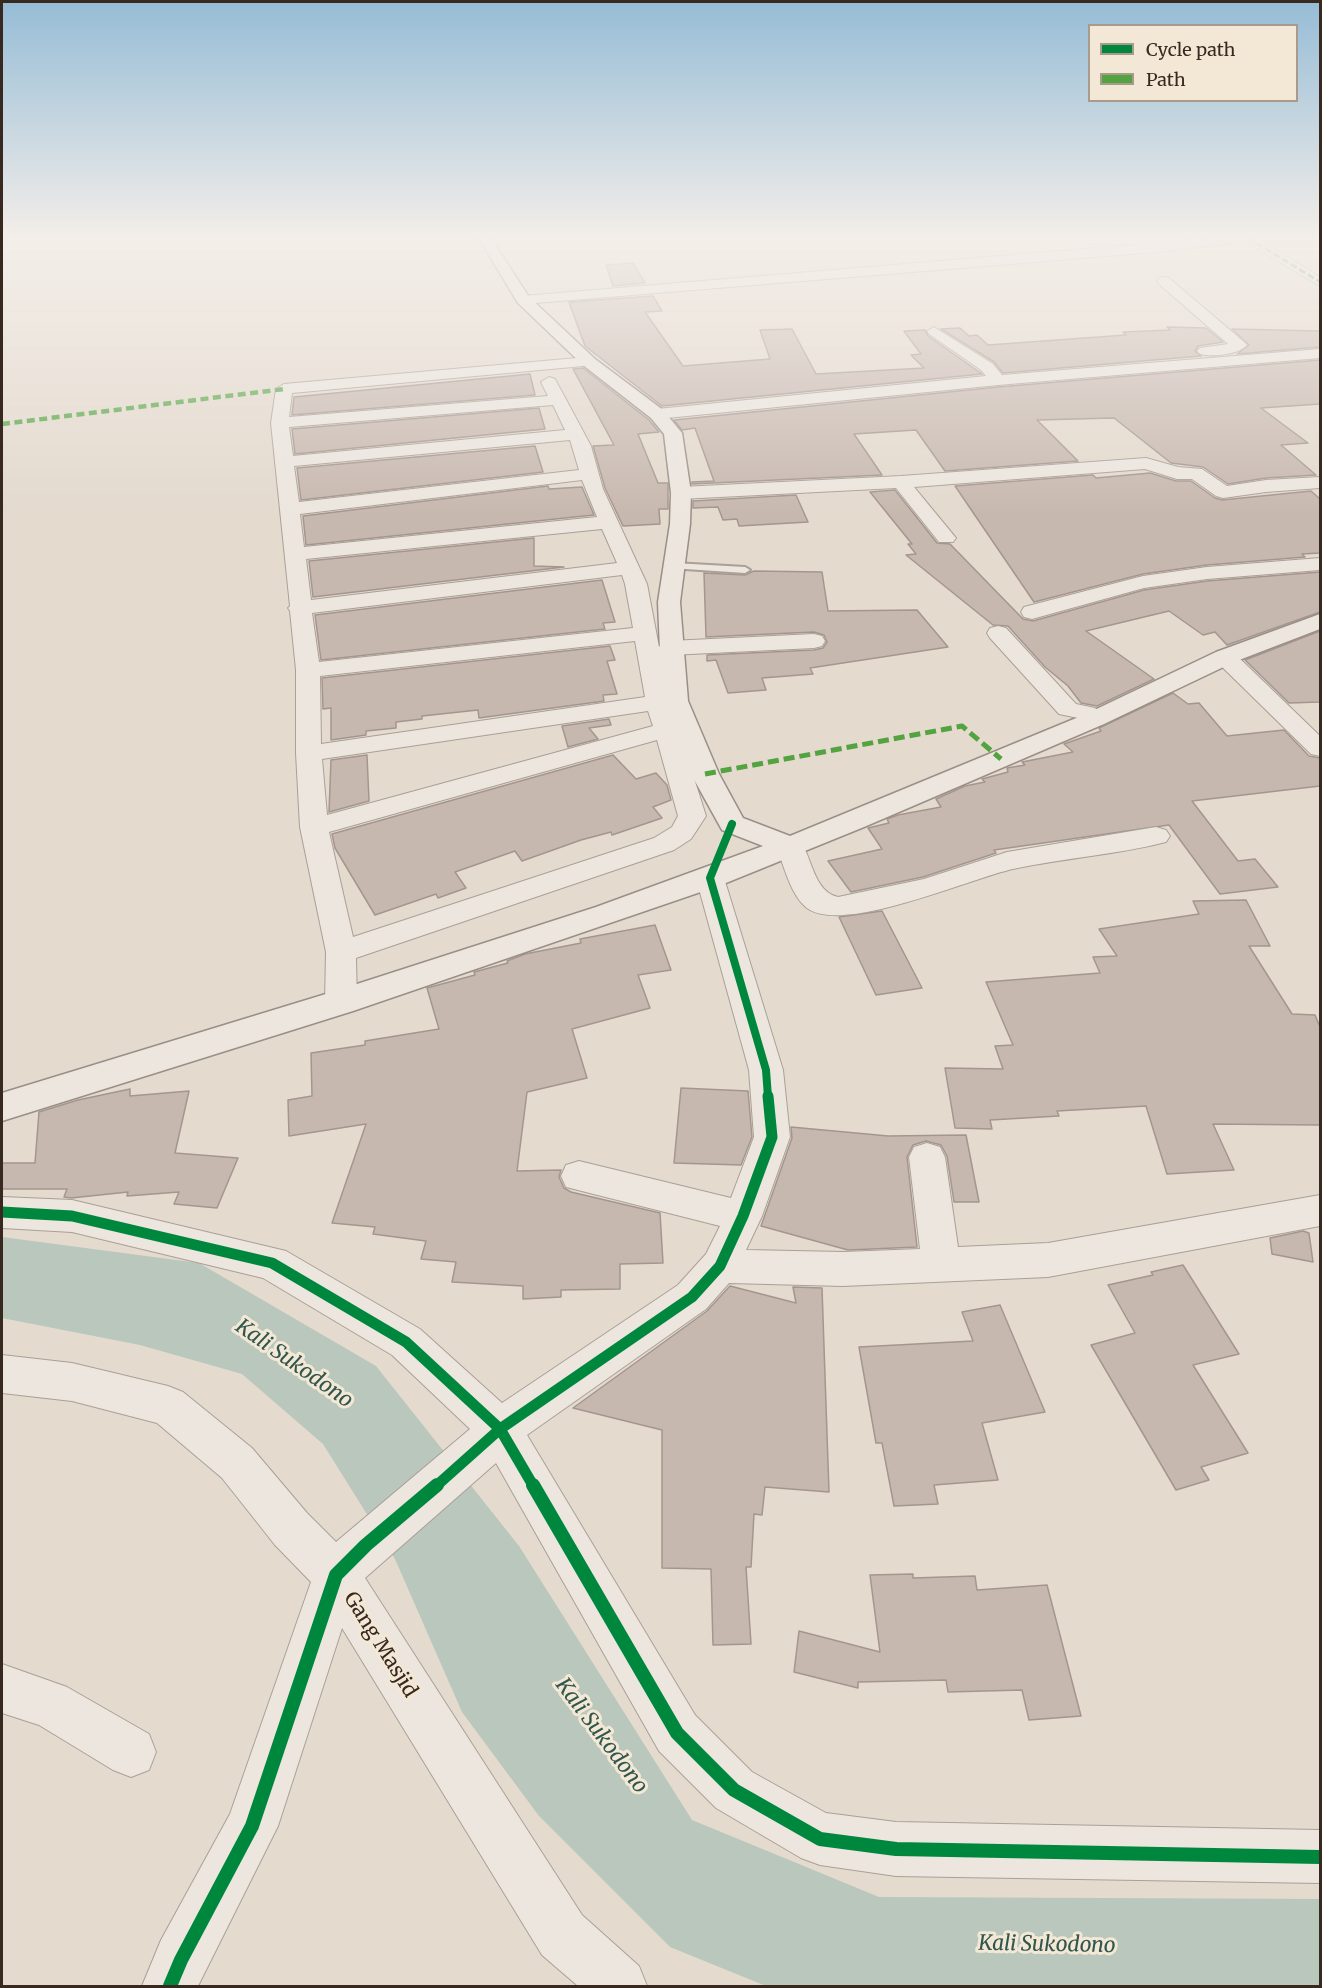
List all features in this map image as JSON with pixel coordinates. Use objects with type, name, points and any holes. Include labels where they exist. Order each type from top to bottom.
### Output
[{"type":"street","points":[[170,1986],[181,1960],[252,1826],[351,1560],[491,1437],[692,1297],[720,1266],[743,1216],[772,1137],[766,1070],[710,878],[728,817],[705,774],[675,701],[669,602],[680,524],[681,493],[673,433],[657,414],[589,362],[555,330]]},
{"type":"street","points":[[1159,369],[1151,356],[1230,348],[1239,345],[1221,330]]},
{"type":"street","points":[[934,331],[987,367],[998,380]]},
{"type":"street","points":[[657,414],[998,380],[1159,369],[1320,354]]},
{"type":"street","points":[[341,1002],[341,952],[314,827],[309,753],[308,670],[299,608],[296,554],[280,423],[284,389],[589,362]]},
{"type":"street","points":[[341,952],[664,844],[687,829],[692,816],[658,702],[636,584],[590,474],[582,446],[549,382]]},
{"type":"street","points":[[280,423],[558,400]]},
{"type":"street","points":[[285,462],[576,434]]},
{"type":"street","points":[[681,493],[901,482],[1146,463],[1177,473],[1196,473],[1223,492],[1266,486],[1320,483]]},
{"type":"street","points":[[290,509],[590,474]]},
{"type":"street","points":[[901,482],[946,538]]},
{"type":"street","points":[[296,554],[609,522]]},
{"type":"street","points":[[1032,612],[1143,582],[1207,573],[1320,564]]},
{"type":"street","points":[[299,608],[629,568]]},
{"type":"street","points":[[2,1107],[341,1002],[710,878],[1095,719],[1226,657],[1320,621]]},
{"type":"street","points":[[308,670],[645,633]]},
{"type":"street","points":[[998,633],[1068,709],[1086,713],[1095,719]]},
{"type":"street","points":[[670,648],[814,641]]},
{"type":"street","points":[[1226,657],[1320,749]]},
{"type":"street","points":[[309,753],[658,702]]},
{"type":"street","points":[[1289,719],[1320,718]]},
{"type":"street","points":[[314,827],[666,730]]},
{"type":"street","points":[[692,816],[728,817],[790,846],[810,894],[820,903],[838,907],[928,887],[1006,861],[1156,836]]},
{"type":"street","points":[[927,1157],[941,1264]]},
{"type":"street","points":[[579,1176],[743,1216]]},
{"type":"street","points":[[720,1266],[843,1269],[1048,1260],[1320,1211]]},
{"type":"street","points":[[2,1212],[72,1216],[272,1263],[406,1342],[491,1437],[677,1733],[734,1790],[820,1839],[896,1849],[1320,1857]]},
{"type":"street","name":"Gang Masjid","points":[[2,1374],[72,1382],[168,1406],[237,1463],[291,1529],[351,1560],[562,1935],[619,1986]]},
{"type":"street","points":[[2,1689],[50,1704],[131,1752]]},
{"type":"lane","points":[[674,566],[745,570]]},
{"type":"water","name":"Kali Sukodono","points":[[2,1237],[199,1263],[376,1366],[519,1546],[692,1820],[879,1897],[1320,1899],[1320,1986],[766,1986],[670,1947],[539,1816],[462,1712],[395,1559],[323,1444],[242,1374],[140,1345],[2,1318]]},
{"type":"building","points":[[579,330],[658,330],[683,366],[770,359],[760,330],[792,330],[816,374],[924,368],[911,355],[921,354],[904,331],[925,330],[928,336],[982,374],[662,406],[585,346]]},
{"type":"building","points":[[942,330],[962,330],[969,336],[977,335],[988,345],[1126,335],[1123,332],[1208,330],[1223,342],[1198,346],[1195,351],[1201,356],[1003,373],[994,362]]},
{"type":"building","points":[[1233,330],[1320,331],[1320,347],[1237,354],[1249,345]]},
{"type":"building","points":[[1320,360],[1320,404],[1261,408],[1308,443],[1281,445],[1316,475],[1266,478],[1228,484],[1203,467],[1171,463],[1114,418],[1037,420],[1078,461],[945,471],[916,430],[854,434],[882,475],[692,484],[692,482],[714,481],[695,428],[682,430],[674,420],[998,387]]},
{"type":"building","points":[[583,368],[649,420],[659,432],[638,434],[658,483],[668,483],[668,509],[659,509],[660,524],[623,526],[605,488],[593,446],[614,445],[573,369]]},
{"type":"building","points":[[530,374],[535,395],[292,415],[294,397]]},
{"type":"building","points":[[539,408],[545,429],[295,454],[292,429]]},
{"type":"building","points":[[535,446],[543,472],[301,500],[297,468]]},
{"type":"building","points":[[1150,473],[1176,481],[1191,481],[1215,498],[1222,500],[1311,491],[1320,499],[1320,553],[1302,554],[1305,557],[1207,565],[1143,574],[1034,602],[955,486],[1093,475],[1096,478]]},
{"type":"building","points":[[548,486],[549,489],[582,487],[594,515],[306,545],[303,516]]},
{"type":"building","points":[[895,490],[937,543],[950,544],[1023,619],[1033,621],[1144,590],[1207,581],[1320,572],[1320,612],[1227,645],[1215,632],[1203,635],[1169,611],[1086,631],[1154,679],[1097,706],[1081,703],[1068,686],[1045,667],[1008,626],[993,625],[906,555],[916,554],[908,544],[912,544],[870,492]]},
{"type":"building","points":[[796,495],[808,522],[739,526],[737,519],[723,520],[718,507],[693,508],[693,501]]},
{"type":"building","points":[[534,538],[534,566],[564,567],[313,597],[309,561]]},
{"type":"building","points":[[754,571],[822,572],[828,611],[917,610],[948,647],[810,668],[813,674],[762,678],[766,690],[728,693],[716,660],[707,661],[707,655],[814,650],[823,648],[827,642],[824,635],[814,632],[706,637],[704,573],[745,575]]},
{"type":"building","points":[[602,580],[615,622],[603,623],[605,629],[321,660],[315,615]]},
{"type":"building","points":[[1320,631],[1320,702],[1289,703],[1245,660]]},
{"type":"building","points":[[610,646],[615,660],[607,661],[617,694],[603,695],[604,701],[479,718],[478,710],[422,716],[422,719],[396,722],[396,728],[366,731],[366,735],[331,740],[331,708],[323,709],[322,678]]},
{"type":"building","points":[[1173,693],[1188,704],[1199,703],[1227,736],[1284,730],[1309,756],[1320,758],[1320,786],[1192,801],[1238,861],[1255,859],[1278,887],[1220,894],[1169,825],[994,850],[996,853],[923,877],[851,892],[828,861],[882,849],[868,828],[889,823],[887,819],[898,815],[941,807],[936,799],[965,786],[985,782],[982,779],[1008,772],[1007,768],[1025,765],[1022,762],[1073,752],[1064,744],[1101,731],[1099,728]]},
{"type":"building","points":[[609,719],[611,725],[589,728],[598,739],[568,747],[562,726]]},
{"type":"building","points":[[367,755],[369,801],[329,812],[331,760]]},
{"type":"building","points":[[613,755],[636,779],[656,773],[667,785],[671,800],[653,807],[662,818],[612,835],[611,832],[581,840],[522,861],[515,851],[455,872],[466,888],[438,898],[436,894],[375,915],[335,848],[332,834]]},
{"type":"building","points":[[1246,900],[1270,946],[1249,946],[1292,1014],[1315,1015],[1320,1027],[1320,1125],[1213,1124],[1234,1170],[1167,1174],[1146,1106],[1057,1111],[1059,1116],[990,1120],[992,1129],[955,1128],[945,1068],[1003,1069],[995,1046],[1013,1045],[986,982],[1100,973],[1093,957],[1117,956],[1099,929],[1199,914],[1193,901]]},
{"type":"building","points":[[882,911],[922,988],[876,995],[839,917]]},
{"type":"building","points":[[655,925],[671,970],[638,975],[650,1008],[572,1029],[587,1078],[527,1092],[517,1171],[561,1170],[559,1177],[564,1188],[571,1192],[660,1213],[663,1263],[620,1264],[620,1289],[561,1290],[561,1297],[523,1299],[523,1286],[452,1282],[456,1262],[421,1259],[426,1241],[373,1234],[375,1227],[332,1223],[366,1124],[289,1136],[288,1100],[312,1096],[311,1053],[365,1045],[365,1041],[439,1029],[427,988],[475,975],[474,972],[508,963],[507,961],[525,954],[581,943],[580,939]]},
{"type":"building","points":[[681,1088],[748,1091],[752,1137],[741,1165],[674,1163]]},
{"type":"building","points":[[130,1089],[130,1096],[189,1091],[175,1153],[238,1158],[217,1208],[174,1204],[179,1192],[127,1196],[128,1192],[71,1198],[64,1197],[67,1189],[2,1189],[2,1163],[35,1163],[39,1112],[78,1100]]},
{"type":"building","points":[[791,1127],[888,1136],[966,1135],[979,1202],[954,1202],[947,1156],[941,1145],[926,1141],[913,1145],[907,1157],[917,1247],[848,1250],[761,1226],[792,1138]]},
{"type":"building","points":[[1303,1231],[1309,1233],[1313,1262],[1272,1254],[1270,1238]]},
{"type":"building","points":[[1183,1265],[1239,1354],[1193,1365],[1248,1453],[1201,1467],[1209,1480],[1176,1490],[1091,1345],[1135,1333],[1108,1285],[1153,1275],[1151,1272]]},
{"type":"building","points":[[730,1286],[796,1303],[793,1287],[822,1288],[829,1492],[765,1487],[762,1515],[754,1514],[751,1567],[746,1567],[751,1644],[713,1645],[711,1569],[662,1568],[662,1430],[573,1408],[707,1311]]},
{"type":"building","points":[[1000,1305],[1045,1412],[982,1423],[998,1480],[934,1485],[938,1504],[894,1506],[882,1443],[876,1443],[859,1347],[973,1341],[962,1312]]},
{"type":"building","points":[[913,1574],[913,1578],[975,1576],[977,1590],[1047,1585],[1081,1716],[1029,1720],[1022,1690],[948,1692],[946,1680],[858,1682],[858,1688],[794,1672],[799,1631],[880,1652],[870,1575]]},
{"type":"marked path","points":[[2,424],[284,389]]},
{"type":"marked path","points":[[705,774],[962,726],[1001,759]]},
{"type":"cycle path","points":[[732,824],[710,878],[766,1070],[772,1137],[743,1216],[720,1266],[692,1297],[500,1429],[677,1733],[734,1790],[820,1839],[896,1849],[1320,1857]]},
{"type":"cycle path","points":[[2,1212],[72,1216],[272,1263],[406,1342],[500,1429],[366,1545],[336,1575],[252,1826],[181,1960],[170,1986]]}]
